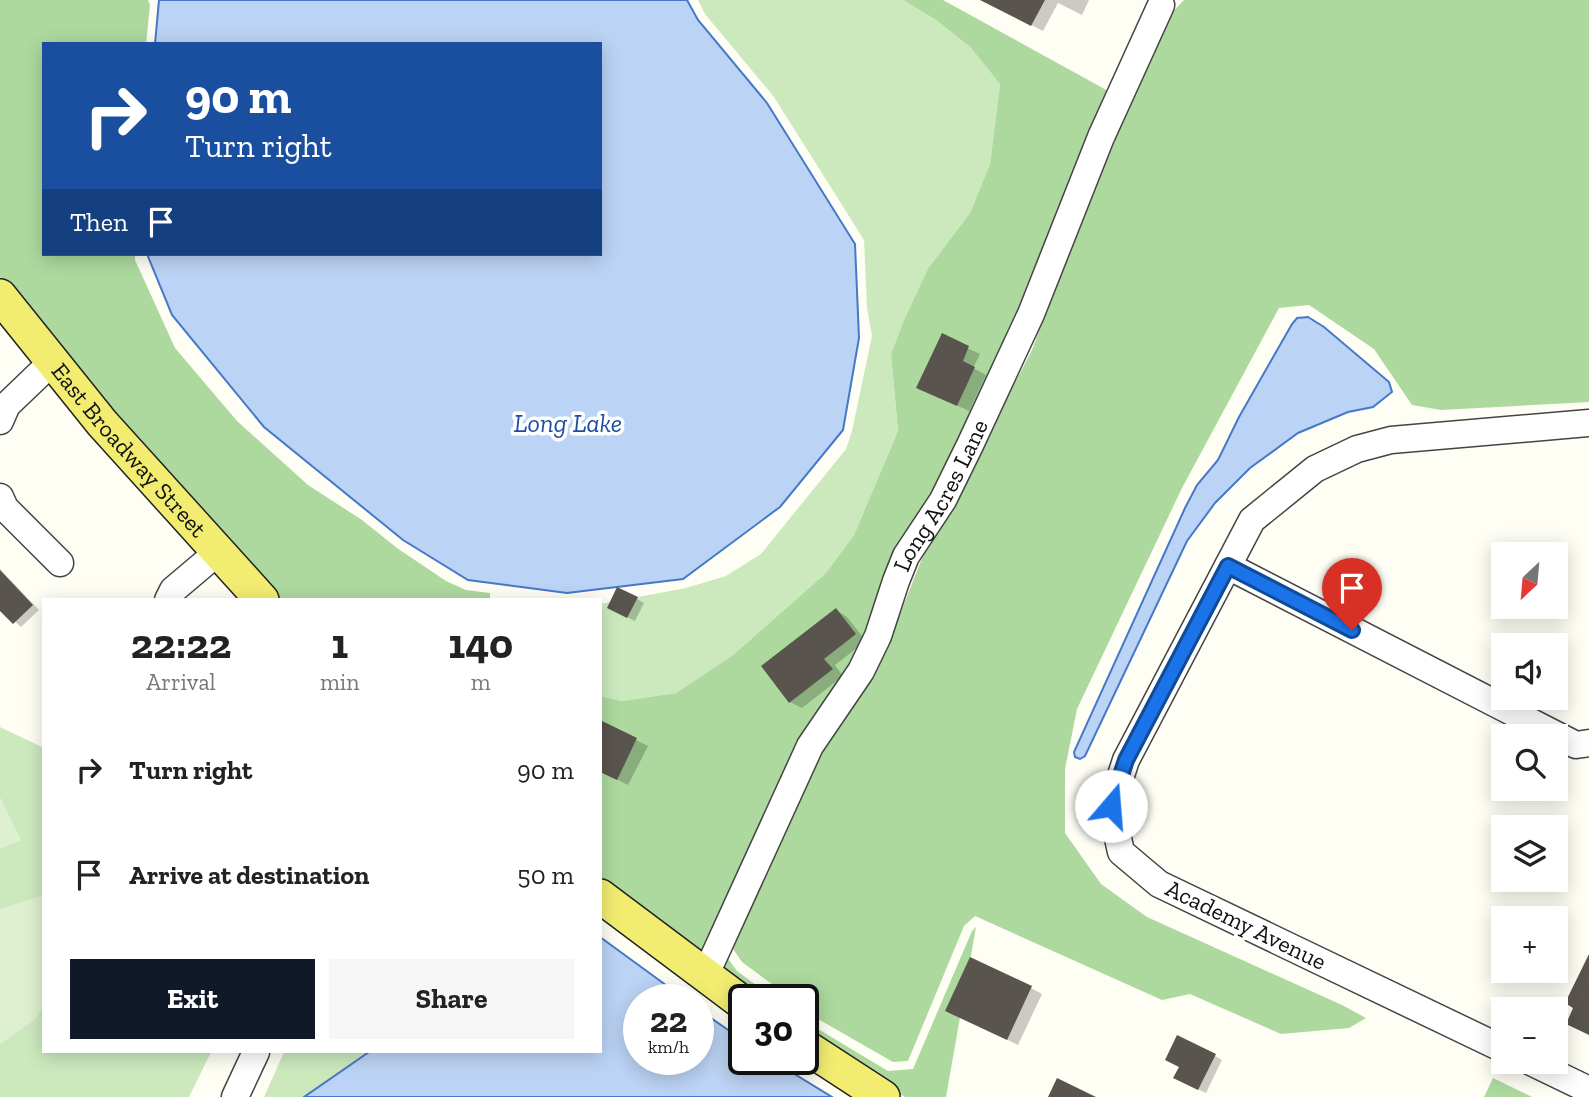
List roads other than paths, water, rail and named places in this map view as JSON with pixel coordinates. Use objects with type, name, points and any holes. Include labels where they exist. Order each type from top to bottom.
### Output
[{"type":"main road","name":"East Broadway Street","points":[[0,296],[102,423],[260,598]]},
{"type":"main road","points":[[602,898],[728,993]]},
{"type":"main road","points":[[819,1055],[883,1097]]},
{"type":"street","name":"Long Acres Lane","points":[[705,976],[810,747],[860,671],[878,636],[906,556],[943,500],[976,433],[1031,314],[1101,137],[1161,5]]},
{"type":"street","points":[[0,421],[7,405],[52,361]]},
{"type":"street","name":"Academy Avenue","points":[[1491,1043],[1159,884],[1121,852],[1111,806],[1126,760],[1252,520],[1315,469],[1357,449],[1391,440],[1589,423]]},
{"type":"street","points":[[0,497],[5,508],[60,563]]},
{"type":"street","points":[[168,598],[173,590],[218,552]]},
{"type":"street","points":[[1228,566],[1576,745],[1589,743]]},
{"type":"street","points":[[234,1097],[256,1053]]},
{"type":"street","points":[[1556,1074],[1589,1090]]},
{"type":"water","name":"Long Lake","points":[[159,0],[687,0],[698,20],[767,103],[855,244],[859,338],[843,430],[780,507],[683,579],[567,593],[468,580],[403,540],[264,427],[172,315],[148,256],[602,256],[602,42],[155,42]]},
{"type":"water","points":[[1308,317],[1324,327],[1389,382],[1392,392],[1373,407],[1348,412],[1298,433],[1250,468],[1215,503],[1187,541],[1085,756],[1080,759],[1075,757],[1074,752],[1197,485],[1218,460],[1239,417],[1292,324],[1297,318]]},
{"type":"water","points":[[602,938],[664,984],[623,984],[623,1075],[714,1075],[714,1020],[728,1030],[728,1075],[796,1075],[832,1097],[304,1097],[368,1053],[602,1053]]}]
